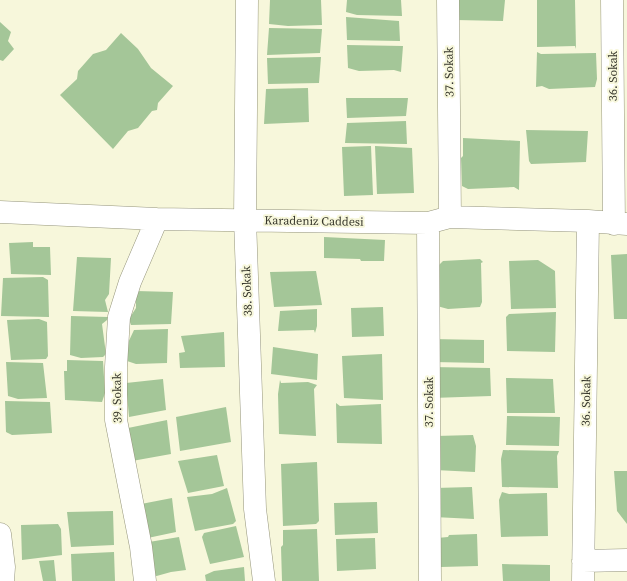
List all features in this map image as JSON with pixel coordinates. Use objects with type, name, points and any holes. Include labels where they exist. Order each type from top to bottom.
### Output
[{"type":"street","name":"38. Sokak","points":[[247,0],[245,219],[255,509],[264,581]]},
{"type":"street","name":"37. Sokak","points":[[448,0],[450,217]]},
{"type":"street","name":"36. Sokak","points":[[612,0],[621,224]]},
{"type":"street","name":"Karadeniz Caddesi","points":[[0,212],[157,219],[245,219],[428,223],[450,217],[588,221],[621,224]]},
{"type":"street","name":"39. Sokak","points":[[145,581],[141,547],[116,420],[116,367],[119,318],[130,282],[157,219]]},
{"type":"street","name":"36. Sokak","points":[[583,571],[588,221]]},
{"type":"street","name":"37. Sokak","points":[[428,223],[430,581]]},
{"type":"street","points":[[0,534],[4,567],[3,581]]},
{"type":"street","points":[[583,571],[627,560]]},
{"type":"building","points":[[270,0],[321,0],[322,25],[288,26],[269,24]]},
{"type":"building","points":[[347,0],[401,0],[402,16],[357,15],[346,12]]},
{"type":"building","points":[[454,0],[505,0],[503,21],[456,20]]},
{"type":"building","points":[[537,0],[575,0],[576,49],[575,46],[537,47]]},
{"type":"building","points":[[346,17],[399,21],[400,41],[347,40]]},
{"type":"building","points":[[0,22],[11,32],[8,41],[14,49],[3,61],[0,60]]},
{"type":"building","points":[[269,28],[322,29],[320,53],[267,55]]},
{"type":"building","points":[[121,33],[138,49],[151,68],[173,86],[158,103],[157,110],[152,111],[138,128],[128,131],[113,149],[60,95],[77,79],[78,71],[93,54],[106,50]]},
{"type":"building","points":[[347,45],[403,46],[401,72],[394,70],[359,71],[348,68]]},
{"type":"building","points":[[537,52],[541,54],[596,53],[597,79],[595,87],[549,89],[542,86],[536,87]]},
{"type":"building","points":[[321,57],[319,83],[268,84],[267,58]]},
{"type":"building","points":[[308,88],[309,122],[264,124],[266,89]]},
{"type":"building","points":[[346,98],[408,98],[406,116],[347,118]]},
{"type":"building","points":[[406,121],[407,144],[345,143],[347,123]]},
{"type":"building","points":[[526,130],[588,131],[586,162],[531,164],[529,161]]},
{"type":"building","points":[[463,138],[520,141],[519,190],[514,187],[468,189],[462,186],[461,158],[463,156]]},
{"type":"building","points":[[371,146],[373,195],[344,196],[342,147]]},
{"type":"building","points":[[375,146],[412,148],[414,193],[377,194]]},
{"type":"building","points":[[324,237],[385,240],[384,261],[324,258]]},
{"type":"building","points":[[33,242],[33,247],[50,247],[51,275],[11,274],[9,243]]},
{"type":"building","points":[[627,254],[627,319],[614,319],[611,255]]},
{"type":"building","points":[[77,257],[111,258],[109,294],[105,300],[108,312],[73,311]]},
{"type":"building","points":[[480,259],[483,262],[481,263],[482,302],[480,307],[448,309],[437,306],[435,269],[443,261]]},
{"type":"building","points":[[538,260],[555,271],[556,308],[511,309],[509,261]]},
{"type":"building","points":[[316,271],[322,305],[274,307],[270,272]]},
{"type":"building","points":[[43,277],[48,280],[49,317],[1,316],[3,278]]},
{"type":"building","points":[[136,291],[173,292],[171,324],[131,325],[129,319],[136,308]]},
{"type":"building","points":[[383,307],[384,336],[352,337],[351,308]]},
{"type":"building","points":[[317,309],[317,326],[315,333],[314,330],[278,331],[280,311]]},
{"type":"building","points":[[556,312],[555,352],[507,351],[506,317],[509,314]]},
{"type":"building","points":[[71,316],[108,317],[102,324],[106,354],[103,357],[81,358],[70,355]]},
{"type":"building","points":[[39,319],[47,322],[48,356],[46,359],[11,360],[7,320]]},
{"type":"building","points":[[168,329],[167,363],[136,364],[127,361],[127,345],[134,330]]},
{"type":"building","points":[[224,332],[225,367],[180,368],[179,353],[185,352],[181,336]]},
{"type":"building","points":[[432,339],[484,340],[484,363],[433,362]]},
{"type":"building","points":[[273,347],[318,354],[317,380],[271,374]]},
{"type":"building","points":[[382,354],[383,400],[344,398],[342,356]]},
{"type":"building","points":[[67,360],[103,361],[105,393],[102,402],[65,400],[64,371],[67,371]]},
{"type":"building","points":[[6,362],[43,363],[47,398],[18,399],[8,396]]},
{"type":"building","points":[[431,367],[490,368],[491,396],[432,398]]},
{"type":"building","points":[[506,378],[553,379],[555,413],[507,413]]},
{"type":"building","points":[[163,379],[166,410],[129,417],[126,383]]},
{"type":"building","points":[[280,380],[281,383],[308,382],[317,385],[314,389],[316,436],[279,434],[278,394]]},
{"type":"building","points":[[5,401],[50,402],[52,433],[12,435],[6,432]]},
{"type":"building","points":[[336,403],[340,406],[381,404],[382,444],[337,443]]},
{"type":"building","points":[[226,407],[231,442],[180,451],[176,417]]},
{"type":"building","points":[[507,416],[560,417],[559,446],[506,445]]},
{"type":"building","points":[[167,420],[171,454],[132,461],[128,428]]},
{"type":"building","points":[[473,435],[476,446],[475,472],[435,470],[436,436]]},
{"type":"building","points":[[503,450],[559,451],[557,456],[558,488],[502,487],[501,459]]},
{"type":"building","points":[[217,455],[224,486],[188,493],[178,461]]},
{"type":"building","points":[[317,462],[319,521],[316,524],[283,526],[281,464]]},
{"type":"building","points":[[614,471],[627,471],[627,524],[617,511]]},
{"type":"building","points":[[472,487],[474,519],[434,517],[435,488]]},
{"type":"building","points":[[227,488],[236,521],[233,524],[195,531],[187,497],[212,494]]},
{"type":"building","points":[[502,492],[509,494],[547,493],[548,536],[501,537],[499,500]]},
{"type":"building","points":[[172,498],[176,532],[143,539],[136,505]]},
{"type":"building","points":[[377,502],[378,533],[335,535],[334,503]]},
{"type":"building","points":[[113,511],[114,545],[71,547],[67,512]]},
{"type":"building","points":[[58,524],[61,529],[62,555],[22,560],[21,525]]},
{"type":"building","points":[[236,526],[244,557],[210,564],[202,537],[204,533]]},
{"type":"building","points":[[317,529],[319,581],[282,581],[281,547],[283,545],[283,530]]},
{"type":"building","points":[[477,534],[478,566],[441,567],[437,538],[448,537],[449,535]]},
{"type":"building","points":[[179,537],[186,570],[153,577],[143,543]]},
{"type":"building","points":[[375,538],[376,569],[337,571],[336,539]]},
{"type":"building","points":[[114,552],[115,581],[72,581],[71,554]]},
{"type":"building","points":[[54,560],[56,581],[43,581],[39,561]]},
{"type":"building","points":[[502,564],[550,565],[550,581],[503,581]]},
{"type":"building","points":[[244,567],[245,581],[206,581],[205,575],[214,571]]}]
